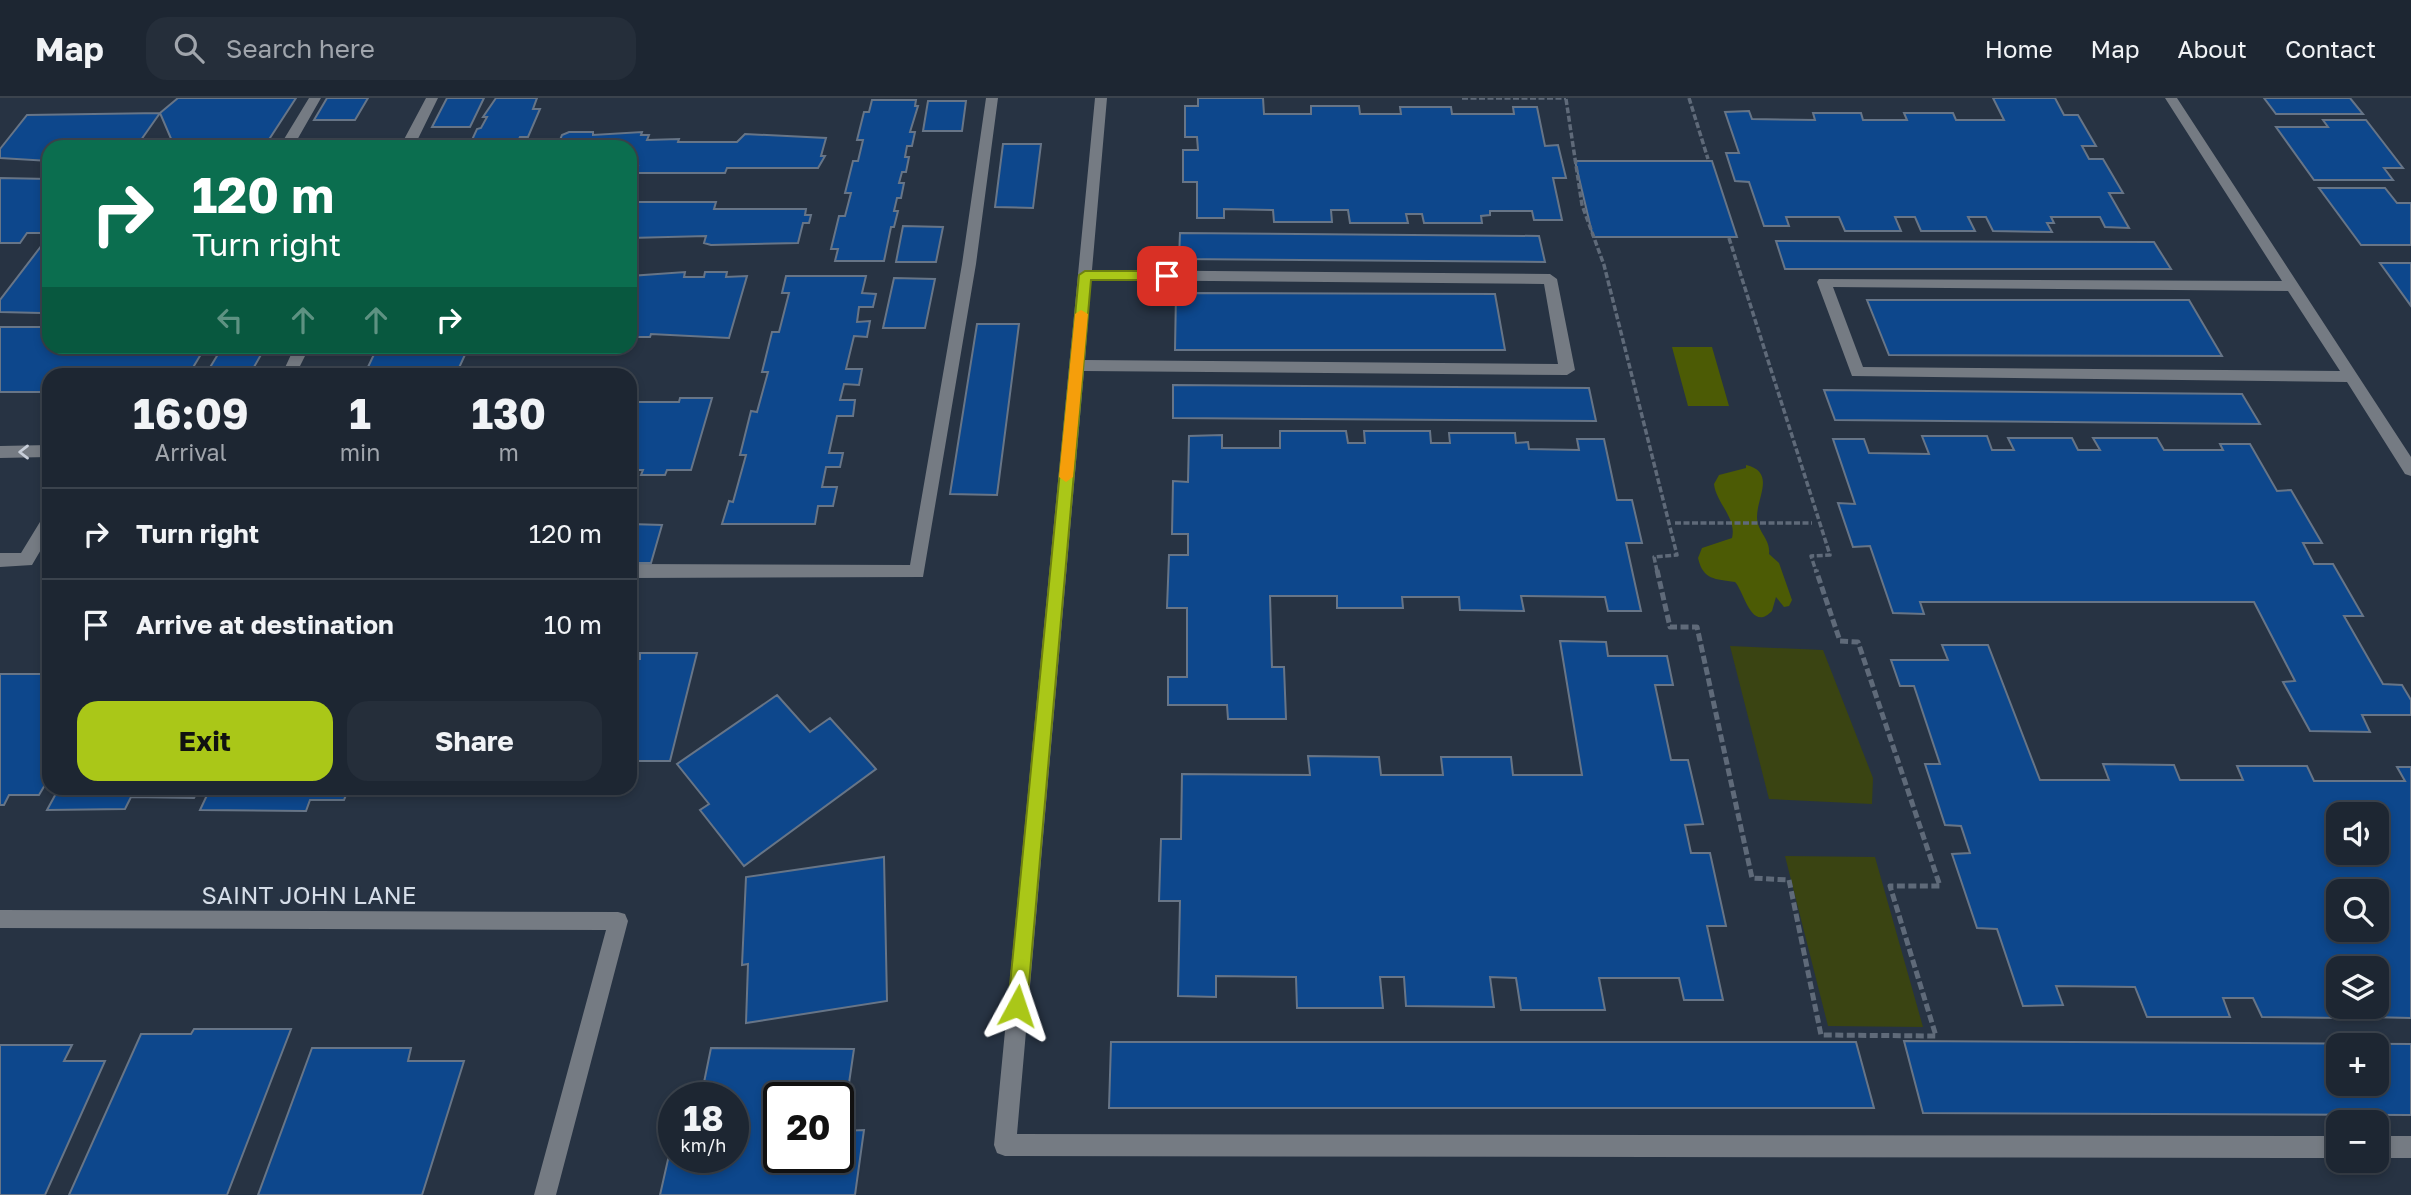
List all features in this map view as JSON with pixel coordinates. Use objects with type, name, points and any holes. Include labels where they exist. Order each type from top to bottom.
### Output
[{"type":"street","points":[[290,140],[315,98]]},
{"type":"street","points":[[411,140],[432,98]]},
{"type":"street","points":[[637,571],[917,572],[969,264],[992,98]]},
{"type":"street","points":[[1101,98],[1005,1145],[2326,1147]]},
{"type":"street","points":[[2171,98],[2411,470]]},
{"type":"street","points":[[1076,365],[1567,370],[1550,279],[1085,275]]},
{"type":"street","points":[[2292,286],[1824,282],[1857,372],[2351,377]]},
{"type":"street","points":[[0,452],[42,452]]},
{"type":"street","points":[[0,560],[26,560],[42,534]]},
{"type":"street","name":"SAINT JOHN LANE","points":[[0,919],[618,922],[545,1195]]},
{"type":"street","points":[[2389,1147],[2411,1147]]},
{"type":"path","points":[[1462,98],[1566,98],[1572,160],[1590,237],[1604,265],[1677,555],[1654,557],[1670,627],[1697,627],[1752,878],[1789,880],[1821,1035],[1936,1036],[1890,886],[1940,886],[1858,642],[1840,641],[1811,556],[1830,555],[1729,238]]},
{"type":"path","points":[[1689,98],[1708,159]]},
{"type":"path","points":[[1675,523],[1812,523]]},
{"type":"shaded area","points":[[1672,347],[1712,347],[1729,406],[1688,406]]},
{"type":"shaded area","points":[[1746,465],[1755,468],[1763,479],[1757,517],[1759,527],[1768,544],[1769,554],[1779,563],[1792,600],[1789,606],[1784,607],[1776,597],[1772,611],[1759,617],[1753,614],[1735,582],[1711,577],[1703,571],[1698,558],[1702,548],[1732,538],[1732,524],[1714,484],[1719,475],[1746,468]]},
{"type":"shaded area","points":[[1730,646],[1823,650],[1873,778],[1872,804],[1769,799]]},
{"type":"shaded area","points":[[1785,856],[1875,857],[1923,1027],[1828,1026]]},
{"type":"building","points":[[178,98],[296,98],[269,140],[172,140],[160,113]]},
{"type":"building","points":[[327,98],[368,98],[355,120],[314,120]]},
{"type":"building","points":[[447,98],[484,98],[470,127],[432,127]]},
{"type":"building","points":[[496,98],[537,98],[533,109],[540,109],[528,137],[520,137],[518,140],[472,140],[487,117],[483,117]]},
{"type":"building","points":[[1198,98],[1263,98],[1264,114],[1311,114],[1311,106],[1359,106],[1360,114],[1401,114],[1400,107],[1451,107],[1452,114],[1514,114],[1513,107],[1537,107],[1545,146],[1558,145],[1566,178],[1553,178],[1562,220],[1534,220],[1532,211],[1490,211],[1490,215],[1481,216],[1482,223],[1424,223],[1422,214],[1406,214],[1408,223],[1350,223],[1348,210],[1331,210],[1332,222],[1274,222],[1273,210],[1224,209],[1224,218],[1197,218],[1197,182],[1183,182],[1183,150],[1198,150],[1197,137],[1185,137],[1185,106],[1198,106]]},
{"type":"building","points":[[1993,98],[2055,98],[2064,115],[2078,115],[2096,146],[2082,146],[2089,159],[2103,159],[2123,193],[2109,193],[2129,228],[2105,227],[2100,217],[2051,217],[2054,223],[2047,223],[2052,232],[1993,231],[1986,217],[1968,217],[1975,231],[1921,231],[1915,217],[1895,217],[1901,231],[1845,231],[1839,217],[1786,217],[1789,226],[1764,226],[1749,182],[1735,181],[1726,153],[1739,153],[1725,112],[1749,111],[1752,119],[1815,120],[1813,113],[1861,113],[1863,120],[1907,120],[1904,113],[1953,113],[1956,120],[2004,120]]},
{"type":"building","points":[[2264,98],[2350,98],[2363,114],[2276,114]]},
{"type":"building","points":[[872,100],[916,100],[915,106],[918,106],[910,132],[915,132],[912,146],[907,146],[905,157],[909,157],[906,172],[902,172],[899,183],[904,183],[901,198],[897,198],[894,211],[898,211],[894,227],[891,227],[884,261],[835,261],[838,249],[831,249],[839,216],[845,216],[851,193],[845,193],[853,161],[858,161],[863,140],[857,140],[864,112],[869,112]]},
{"type":"building","points":[[928,101],[966,101],[962,131],[923,131]]},
{"type":"building","points":[[160,113],[141,140],[42,140],[42,161],[0,158],[0,149],[27,115]]},
{"type":"building","points":[[2323,120],[2366,120],[2403,168],[2384,168],[2393,180],[2314,180],[2276,127],[2328,127]]},
{"type":"building","points":[[569,132],[593,132],[593,135],[642,132],[641,135],[649,135],[647,140],[679,139],[678,142],[737,142],[745,134],[826,138],[821,156],[825,156],[818,168],[727,168],[725,173],[637,173],[637,140],[560,140],[562,135]]},
{"type":"building","points":[[1003,144],[1041,144],[1033,208],[995,207]]},
{"type":"building","points":[[1575,161],[1712,161],[1737,237],[1593,237]]},
{"type":"building","points":[[0,178],[42,179],[42,233],[27,233],[20,243],[0,243]]},
{"type":"building","points":[[2319,188],[2385,188],[2397,203],[2411,203],[2411,245],[2361,245]]},
{"type":"building","points":[[637,202],[716,202],[714,209],[806,209],[805,215],[811,215],[809,223],[803,223],[798,243],[711,245],[704,243],[706,236],[637,238]]},
{"type":"building","points":[[903,226],[943,227],[936,262],[896,262]]},
{"type":"building","points":[[1180,233],[1539,236],[1545,262],[1179,259]]},
{"type":"building","points":[[1776,241],[2154,242],[2171,269],[1785,269]]},
{"type":"building","points":[[42,245],[41,313],[0,312],[0,300]]},
{"type":"building","points":[[2380,263],[2411,263],[2411,306]]},
{"type":"building","points":[[685,272],[684,277],[704,277],[705,272],[727,272],[726,277],[747,276],[729,338],[651,334],[650,337],[637,337],[637,275]]},
{"type":"building","points":[[786,276],[866,276],[862,293],[876,294],[873,307],[859,307],[857,322],[870,321],[867,337],[854,336],[846,369],[862,369],[859,385],[844,384],[840,400],[855,400],[853,416],[837,416],[829,453],[843,453],[840,467],[826,467],[822,487],[837,487],[833,506],[818,506],[815,524],[722,524],[729,501],[733,502],[746,455],[740,455],[751,411],[757,412],[768,372],[762,372],[772,332],[779,332],[789,293],[782,293]]},
{"type":"building","points":[[894,278],[935,279],[925,328],[883,328]]},
{"type":"building","points":[[1176,293],[1495,294],[1505,350],[1175,350]]},
{"type":"building","points":[[1867,300],[2189,300],[2222,356],[1889,355]]},
{"type":"building","points":[[977,324],[1019,324],[997,495],[950,494]]},
{"type":"building","points":[[0,327],[42,327],[42,354],[201,354],[193,368],[42,368],[42,392],[0,392]]},
{"type":"building","points":[[218,354],[261,354],[253,368],[210,368]]},
{"type":"building","points":[[374,354],[465,354],[459,368],[361,368],[368,367]]},
{"type":"building","points":[[1173,385],[1589,388],[1596,421],[1173,418]]},
{"type":"building","points":[[1824,390],[2242,394],[2260,424],[1835,420]]},
{"type":"building","points":[[680,398],[712,398],[691,470],[667,470],[665,475],[641,475],[643,470],[637,470],[637,402],[679,402]]},
{"type":"building","points":[[1280,431],[1346,431],[1348,443],[1365,443],[1364,431],[1430,431],[1431,443],[1450,443],[1449,433],[1515,433],[1516,443],[1528,442],[1529,449],[1579,450],[1577,439],[1604,439],[1617,500],[1632,500],[1642,543],[1626,543],[1641,611],[1608,611],[1605,597],[1521,596],[1524,611],[1460,610],[1459,597],[1402,597],[1403,608],[1337,608],[1337,596],[1270,596],[1272,667],[1284,667],[1286,719],[1228,719],[1227,705],[1168,705],[1168,677],[1187,677],[1187,608],[1167,608],[1169,555],[1188,555],[1188,534],[1172,534],[1173,481],[1188,482],[1189,436],[1222,435],[1222,448],[1280,448]]},
{"type":"building","points":[[1922,436],[1987,436],[1992,450],[2014,450],[2008,438],[2072,438],[2078,450],[2100,450],[2093,438],[2157,438],[2164,450],[2223,450],[2220,444],[2250,444],[2277,491],[2291,490],[2322,543],[2303,543],[2314,564],[2333,564],[2363,616],[2344,616],[2383,684],[2402,685],[2411,700],[2411,715],[2362,715],[2370,732],[2310,731],[2283,682],[2295,681],[2254,602],[1920,602],[1924,614],[1893,613],[1870,546],[1853,547],[1838,503],[1855,504],[1833,439],[1864,439],[1869,453],[1929,454]]},
{"type":"building","points":[[637,524],[662,525],[651,563],[637,563]]},
{"type":"building","points":[[1560,641],[1606,642],[1608,656],[1667,656],[1673,685],[1655,685],[1671,760],[1688,760],[1703,824],[1685,825],[1691,853],[1710,853],[1726,926],[1707,926],[1723,1000],[1684,1000],[1679,978],[1599,978],[1605,1010],[1521,1010],[1516,978],[1490,977],[1494,1007],[1406,1006],[1404,977],[1380,977],[1383,1008],[1297,1008],[1296,977],[1216,976],[1216,997],[1178,996],[1180,901],[1159,901],[1161,839],[1181,839],[1182,774],[1310,775],[1308,756],[1379,757],[1381,775],[1443,775],[1441,757],[1511,757],[1513,775],[1582,775]]},
{"type":"building","points":[[1942,645],[1988,645],[2040,780],[2109,780],[2103,764],[2174,765],[2180,780],[2243,780],[2237,766],[2307,766],[2314,781],[2405,781],[2397,767],[2411,767],[2411,1018],[2389,1017],[2389,956],[2326,956],[2326,1018],[2262,1017],[2253,998],[2223,998],[2230,1017],[2147,1017],[2135,987],[2056,986],[2063,1005],[2023,1006],[1997,929],[1977,928],[1952,854],[1970,853],[1961,826],[1945,825],[1925,764],[1940,764],[1914,686],[1900,686],[1891,660],[1948,660]]},
{"type":"building","points":[[640,653],[697,653],[670,761],[637,761],[637,659],[640,659]]},
{"type":"building","points":[[0,674],[42,674],[42,790],[39,795],[9,795],[4,805],[0,805]]},
{"type":"building","points":[[777,695],[810,732],[830,718],[876,769],[744,866],[700,810],[709,804],[677,764]]},
{"type":"building","points":[[55,795],[196,795],[194,798],[131,797],[125,809],[47,810]]},
{"type":"building","points":[[207,795],[346,795],[344,800],[310,800],[306,811],[200,810]]},
{"type":"building","points":[[362,795],[468,795],[468,796]]},
{"type":"building","points":[[884,857],[887,1001],[746,1023],[748,964],[742,965],[746,877]]},
{"type":"building","points":[[194,1029],[291,1029],[227,1195],[69,1195],[141,1034],[191,1034]]},
{"type":"building","points":[[1904,1041],[2326,1043],[2326,1096],[2389,1096],[2389,1044],[2411,1044],[2411,1115],[2389,1115],[2389,1110],[2326,1110],[2326,1115],[1923,1113]]},
{"type":"building","points":[[1111,1042],[1856,1042],[1874,1108],[1109,1108]]},
{"type":"building","points":[[0,1045],[72,1045],[64,1061],[105,1061],[45,1195],[0,1195]]},
{"type":"building","points":[[312,1048],[411,1048],[408,1061],[464,1061],[422,1195],[258,1195]]},
{"type":"building","points":[[711,1048],[854,1049],[849,1082],[763,1082],[763,1173],[854,1173],[854,1130],[864,1130],[855,1195],[660,1195],[665,1173],[749,1173],[749,1082],[704,1082]]},
{"type":"slow traffic","points":[[1066,477],[1081,314]]},
{"type":"route","points":[[1017,1006],[1085,275],[1167,276]]}]
